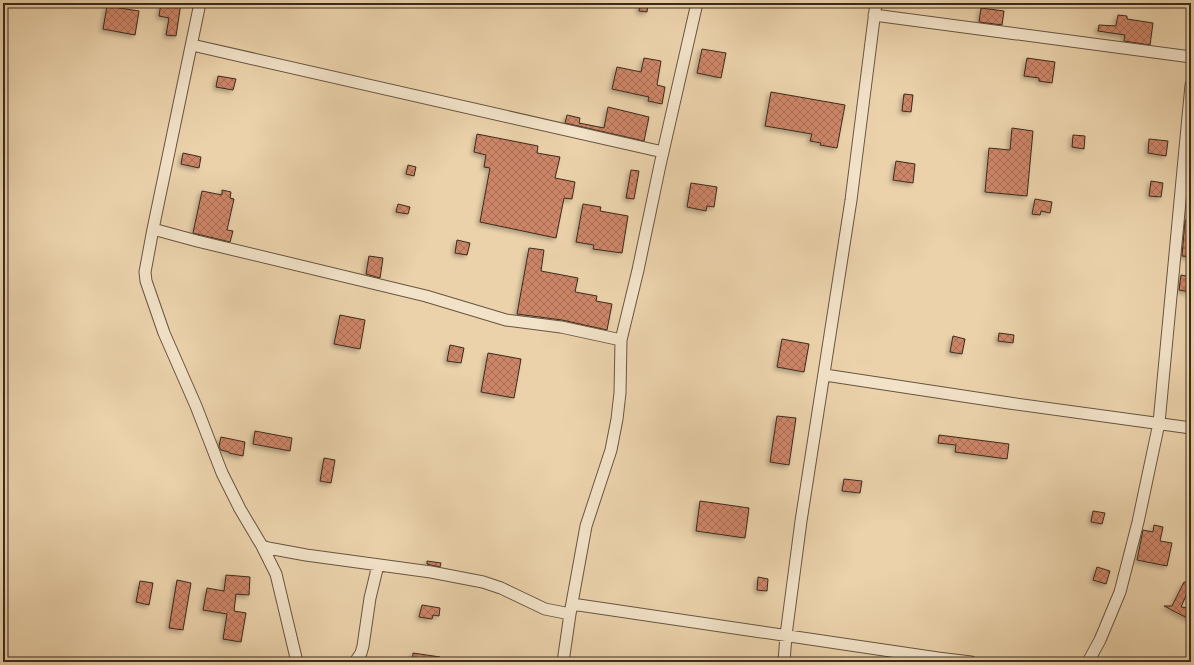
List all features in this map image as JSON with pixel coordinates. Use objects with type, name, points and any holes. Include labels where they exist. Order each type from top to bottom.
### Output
[{"type":"street","points":[[200,3],[145,272],[148,288],[164,333],[196,406],[222,472],[240,509],[262,546],[276,574],[297,662]]},
{"type":"street","points":[[563,662],[586,526],[611,450],[617,419],[620,393],[621,340],[697,3]]},
{"type":"street","points":[[784,662],[786,635],[801,522],[851,200],[876,3]]},
{"type":"street","points":[[874,15],[1191,57]]},
{"type":"street","points":[[192,45],[663,152]]},
{"type":"street","points":[[1088,662],[1100,640],[1120,592],[1138,522],[1158,423],[1191,85]]},
{"type":"street","points":[[153,229],[418,294],[506,320],[561,328],[621,340]]},
{"type":"street","points":[[825,375],[1009,403],[1191,428]]},
{"type":"street","points":[[262,546],[306,555],[431,572],[483,582],[501,588],[545,609],[571,609],[786,635],[971,662]]},
{"type":"street","points":[[355,662],[361,653],[363,646],[370,598],[378,565]]},
{"type":"building","points":[[161,3],[181,3],[176,36],[166,35],[169,18],[159,16]]},
{"type":"building","points":[[640,3],[648,3],[647,12],[639,11]]},
{"type":"building","points":[[107,6],[139,11],[135,35],[103,29]]},
{"type":"building","points":[[981,8],[1004,11],[1002,25],[979,22]]},
{"type":"building","points":[[1118,15],[1127,16],[1127,19],[1153,23],[1150,45],[1124,41],[1125,35],[1098,31],[1099,25],[1116,26]]},
{"type":"building","points":[[702,49],[726,53],[721,78],[697,73]]},
{"type":"building","points":[[644,58],[661,61],[657,85],[665,87],[662,104],[648,101],[649,97],[612,89],[617,67],[641,72]]},
{"type":"building","points":[[1027,58],[1055,62],[1052,83],[1039,81],[1039,78],[1024,76]]},
{"type":"building","points":[[218,76],[236,79],[233,90],[216,87]]},
{"type":"building","points":[[771,92],[845,105],[837,148],[820,145],[821,143],[810,141],[812,134],[765,126]]},
{"type":"building","points":[[904,94],[913,95],[911,112],[902,111]]},
{"type":"building","points":[[608,107],[649,117],[644,141],[565,123],[567,115],[580,118],[579,123],[604,128]]},
{"type":"building","points":[[1012,128],[1033,131],[1027,196],[985,192],[989,148],[1010,150]]},
{"type":"building","points":[[477,134],[538,146],[537,153],[560,157],[555,178],[575,182],[572,199],[564,198],[556,238],[480,222],[490,168],[484,167],[486,155],[474,152]]},
{"type":"building","points":[[1073,135],[1085,136],[1084,149],[1072,147]]},
{"type":"building","points":[[1149,139],[1168,141],[1166,156],[1148,153]]},
{"type":"building","points":[[183,153],[201,157],[199,168],[181,164]]},
{"type":"building","points":[[896,161],[915,164],[913,183],[893,180]]},
{"type":"building","points":[[408,165],[416,167],[414,176],[406,174]]},
{"type":"building","points":[[631,170],[639,171],[634,199],[626,198]]},
{"type":"building","points":[[1151,181],[1163,183],[1161,197],[1149,196]]},
{"type":"building","points":[[691,183],[717,187],[714,207],[707,206],[706,211],[687,207]]},
{"type":"building","points":[[222,190],[231,192],[230,198],[234,199],[227,230],[233,231],[230,242],[193,233],[202,191],[222,195]]},
{"type":"building","points":[[1035,199],[1052,202],[1050,213],[1041,211],[1040,215],[1032,214]]},
{"type":"building","points":[[398,204],[410,207],[408,214],[396,212]]},
{"type":"building","points":[[583,204],[601,207],[600,211],[628,216],[622,253],[593,249],[594,245],[576,242]]},
{"type":"building","points":[[1185,220],[1191,220],[1191,257],[1182,256]]},
{"type":"building","points":[[457,240],[470,243],[467,255],[455,253]]},
{"type":"building","points":[[529,248],[544,250],[541,271],[578,278],[575,292],[597,296],[596,301],[612,304],[607,330],[562,320],[517,314]]},
{"type":"building","points":[[369,256],[383,258],[380,278],[366,274]]},
{"type":"building","points":[[1181,275],[1191,277],[1191,292],[1179,290]]},
{"type":"building","points":[[340,315],[365,320],[360,349],[334,344]]},
{"type":"building","points":[[999,333],[1014,335],[1013,343],[998,341]]},
{"type":"building","points":[[953,336],[965,339],[962,354],[950,352]]},
{"type":"building","points":[[782,339],[809,344],[804,372],[777,367]]},
{"type":"building","points":[[450,345],[464,348],[461,363],[447,361]]},
{"type":"building","points":[[488,353],[521,359],[514,398],[481,392]]},
{"type":"building","points":[[777,416],[796,418],[789,465],[770,462]]},
{"type":"building","points":[[255,431],[292,438],[290,451],[253,444]]},
{"type":"building","points":[[939,435],[1009,444],[1007,459],[955,452],[956,445],[938,443]]},
{"type":"building","points":[[221,437],[245,442],[243,456],[221,450],[219,446]]},
{"type":"building","points":[[324,458],[335,460],[331,483],[320,481]]},
{"type":"building","points":[[844,479],[862,481],[860,493],[842,491]]},
{"type":"building","points":[[700,501],[749,508],[745,538],[696,531]]},
{"type":"building","points":[[1093,511],[1105,513],[1102,524],[1091,522]]},
{"type":"building","points":[[1154,525],[1163,527],[1160,541],[1172,543],[1167,566],[1137,560],[1143,530],[1153,532]]},
{"type":"building","points":[[427,561],[441,563],[440,567],[427,564]]},
{"type":"building","points":[[1097,567],[1110,571],[1106,584],[1093,580]]},
{"type":"building","points":[[226,575],[250,577],[249,595],[236,594],[234,611],[246,613],[241,642],[223,639],[227,614],[203,610],[207,588],[224,591]]},
{"type":"building","points":[[758,577],[768,579],[767,591],[757,590]]},
{"type":"building","points":[[177,580],[191,583],[183,630],[169,628]]},
{"type":"building","points":[[140,581],[153,583],[149,605],[136,602]]},
{"type":"building","points":[[1184,582],[1190,583],[1181,607],[1191,608],[1191,620],[1164,606],[1172,606]]},
{"type":"building","points":[[422,605],[440,608],[439,616],[433,615],[432,619],[419,617]]},
{"type":"building","points":[[413,653],[440,657],[440,662],[412,662]]}]
